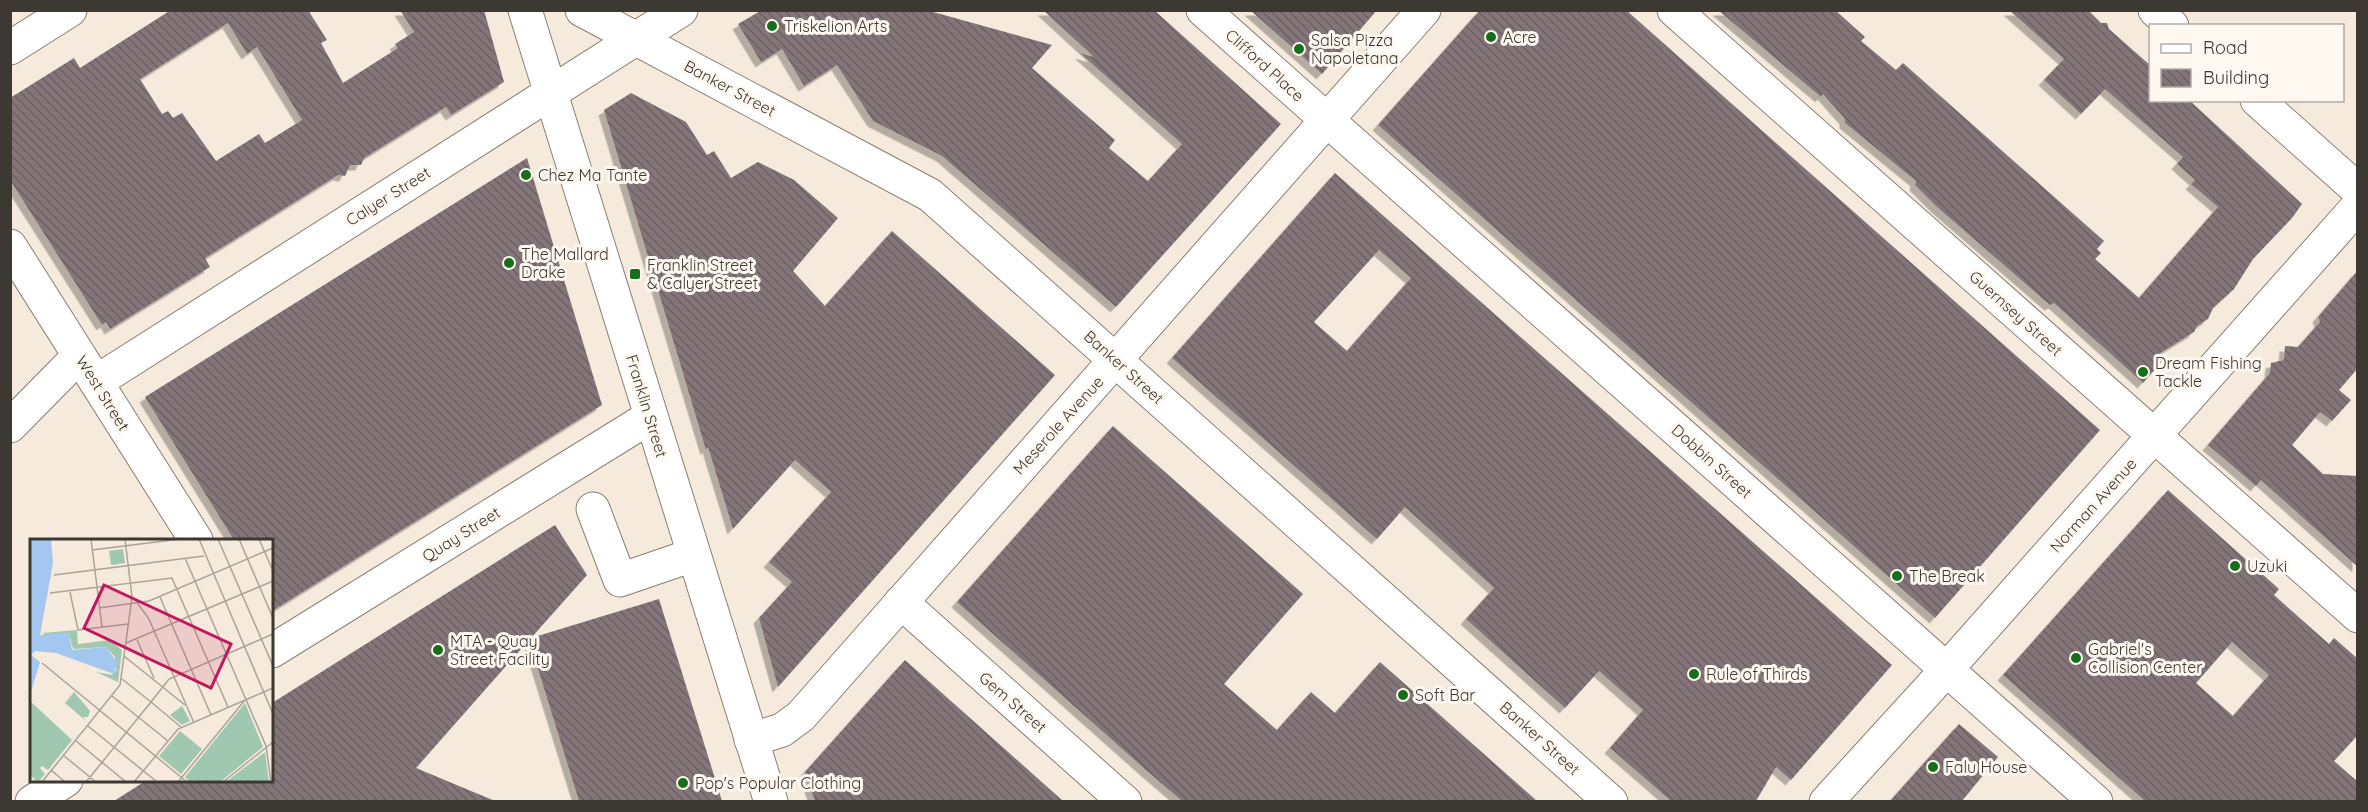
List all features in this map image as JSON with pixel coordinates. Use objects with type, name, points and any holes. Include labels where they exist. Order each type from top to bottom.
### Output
[{"type":"street","points":[[10,48],[70,10]]},
{"type":"street","name":"Franklin Street","points":[[525,10],[771,801]]},
{"type":"street","name":"Banker Street","points":[[582,10],[920,189],[1611,801]]},
{"type":"street","name":"Calyer Street","points":[[10,426],[87,369],[550,93],[681,10]]},
{"type":"street","name":"Clifford Place","points":[[1203,10],[1327,121]]},
{"type":"street","name":"Meserole Avenue","points":[[751,740],[782,730],[801,716],[1424,10]]},
{"type":"street","name":"Guernsey Street","points":[[1674,10],[2358,616]]},
{"type":"street","points":[[2155,10],[2170,24]]},
{"type":"street","points":[[2259,102],[2358,190]]},
{"type":"street","name":"Dobbin Street","points":[[1327,121],[2096,801]]},
{"type":"street","name":"Norman Avenue","points":[[1826,801],[1947,669],[2358,206]]},
{"type":"street","name":"West Street","points":[[10,246],[195,539]]},
{"type":"street","name":"Quay Street","points":[[273,650],[650,417]]},
{"type":"street","points":[[593,509],[620,580],[693,555]]},
{"type":"street","name":"Gem Street","points":[[901,602],[1125,801]]},
{"type":"street","points":[[32,801],[63,782]]},
{"type":"building","points":[[171,10],[308,10],[327,40],[321,43],[343,83],[398,48],[395,44],[414,32],[400,10],[484,10],[504,82],[451,115],[446,107],[364,158],[361,165],[350,165],[345,176],[338,175],[205,258],[210,267],[110,329],[106,322],[102,325],[10,180],[10,98],[74,58],[80,68]],"holes":[[[228,23],[247,54],[257,47],[302,120],[265,143],[259,134],[216,161],[182,113],[173,118],[168,111],[162,114],[140,79]]]},
{"type":"building","points":[[762,10],[926,10],[1052,45],[1032,68],[1115,140],[1109,148],[1148,181],[1182,144],[1080,53],[1094,57],[1043,10],[1154,10],[1281,124],[1116,307],[942,156],[873,121],[837,65],[804,86],[782,49],[761,62],[738,24]]},
{"type":"building","points":[[1250,10],[1377,10],[1322,74]]},
{"type":"building","points":[[1480,10],[1626,10],[2100,430],[1935,618],[1378,125]]},
{"type":"building","points":[[1718,10],[1835,10],[1865,37],[1861,41],[1896,70],[1903,63],[2104,241],[2097,249],[2101,253],[2095,259],[2139,298],[2218,207],[2191,184],[2195,180],[2177,164],[2183,157],[2105,89],[2081,114],[2044,80],[2064,59],[2009,10],[2088,10],[2101,23],[2107,23],[2109,29],[2149,64],[2149,102],[2191,102],[2302,204],[2292,218],[2253,259],[2234,289],[2213,308],[2208,319],[2197,326],[2194,332],[2157,355],[2163,360],[2143,383],[2054,303],[2050,305],[1937,207],[1915,185],[1916,181],[1845,123],[1845,119],[1823,94],[1821,97]]},
{"type":"building","points":[[631,93],[686,122],[707,155],[714,151],[731,178],[758,162],[794,180],[838,218],[793,271],[825,306],[892,231],[1055,375],[778,687],[759,618],[792,582],[769,562],[831,492],[795,460],[733,529],[708,447],[706,450],[604,110]]},
{"type":"building","points":[[527,158],[602,405],[273,610],[273,539],[233,539],[145,397]]},
{"type":"building","points":[[1335,173],[1892,665],[1791,780],[1776,767],[1756,801],[1671,801],[1610,748],[1643,710],[1599,671],[1565,708],[1466,619],[1494,588],[1405,507],[1377,539],[1172,358]],"holes":[[[1379,250],[1411,278],[1347,351],[1314,322]]]},
{"type":"building","points":[[2358,270],[2358,368],[2339,390],[2351,400],[2332,421],[2320,412],[2292,445],[2323,474],[2358,476],[2358,567],[2261,480],[2256,486],[2208,445],[2270,373],[2271,363],[2284,360],[2285,346],[2298,347],[2320,322],[2318,317]]},
{"type":"building","points":[[1113,426],[1303,594],[1224,684],[1277,730],[1311,692],[1335,713],[1380,662],[1537,801],[1182,801],[1147,771],[957,602]]},
{"type":"building","points":[[2168,490],[2279,589],[2274,595],[2329,644],[2334,638],[2358,659],[2358,735],[2334,761],[2358,782],[2358,801],[2145,801],[2003,675]],"holes":[[[2232,642],[2269,675],[2233,716],[2196,683]]]},
{"type":"building","name":"MTA - Quay Street Facility","points":[[555,525],[587,575],[531,638],[659,599],[722,801],[579,801],[529,640],[416,768],[495,801],[114,801],[144,782],[273,782],[273,702]]},
{"type":"building","points":[[905,660],[1063,801],[815,801],[805,772]]},
{"type":"building","points":[[1959,724],[1998,757],[1962,801],[1890,801]]},
{"type":"place","name":"Triskelion Arts","points":[[772,26]]},
{"type":"place","name":"Acre","points":[[1491,37]]},
{"type":"place","name":"Salsa Pizza Napoletana","points":[[1299,49]]},
{"type":"place","name":"Chez Ma Tante","points":[[526,175]]},
{"type":"place","name":"The Mallard Drake","points":[[509,263]]},
{"type":"place","name":"Franklin Street & Calyer Street","points":[[635,274]]},
{"type":"place","name":"Dream Fishing Tackle","points":[[2143,372]]},
{"type":"place","name":"Uzuki","points":[[2235,566]]},
{"type":"place","name":"The Break","points":[[1897,576]]},
{"type":"place","name":"MTA - Quay Street Facility","points":[[438,650]]},
{"type":"place","name":"Gabriel's Collision Center","points":[[2076,658]]},
{"type":"place","name":"Rule of Thirds","points":[[1694,674]]},
{"type":"place","name":"Soft Bar","points":[[1403,695]]},
{"type":"place","name":"Falu House","points":[[1933,767]]},
{"type":"place","name":"Pop's Popular Clothing","points":[[683,783]]}]
